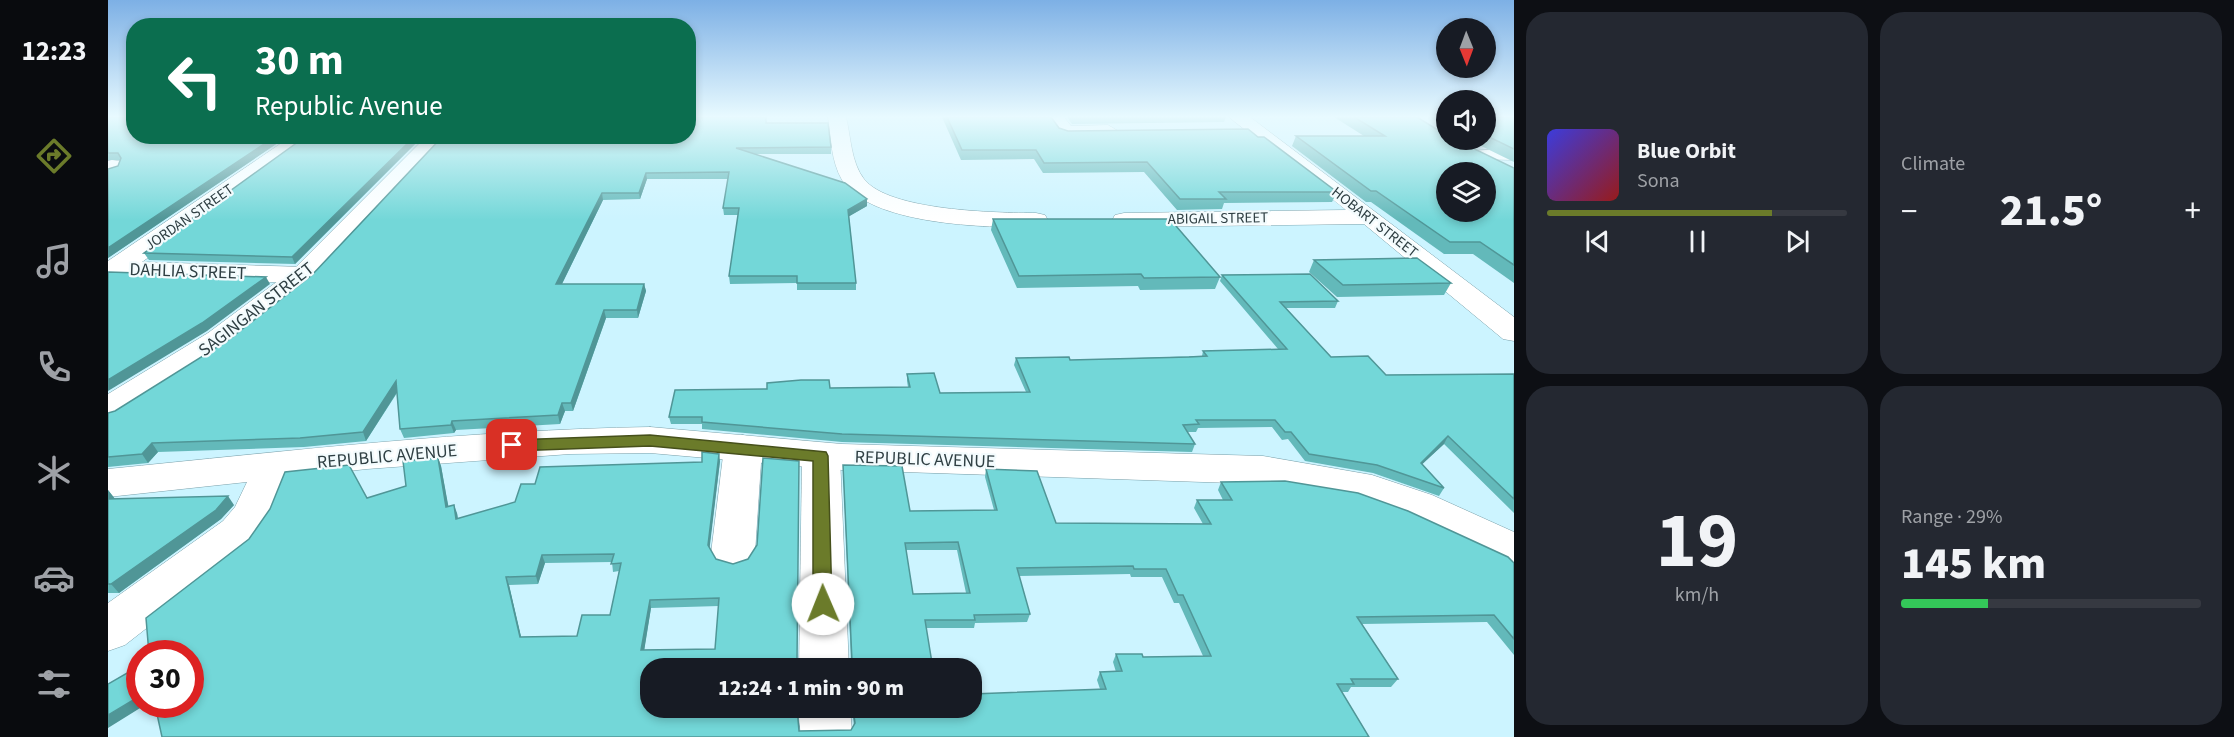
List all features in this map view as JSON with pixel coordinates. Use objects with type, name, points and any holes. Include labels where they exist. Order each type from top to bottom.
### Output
[{"type":"street","name":"JORDAN STREET","points":[[111,269],[282,151]]},
{"type":"street","name":"SAGINGAN STREET","points":[[108,410],[219,340],[304,275],[424,151]]},
{"type":"street","points":[[844,151],[852,182],[867,193],[924,214],[950,219],[1060,220]]},
{"type":"street","name":"HOBART STREET","points":[[1275,151],[1370,217],[1512,334]]},
{"type":"street","points":[[1473,151],[1514,174]]},
{"type":"street","points":[[1478,151],[1514,154]]},
{"type":"street","name":"ABIGAIL STREET","points":[[1096,220],[1370,217]]},
{"type":"street","name":"DAHLIA STREET","points":[[111,269],[304,275]]},
{"type":"street","name":"REPUBLIC AVENUE","points":[[108,483],[367,456],[570,441],[650,441],[821,456],[1199,467],[1305,475],[1358,485],[1418,506],[1514,551]]},
{"type":"street","points":[[733,553],[743,448]]},
{"type":"street","points":[[821,456],[824,658]]},
{"type":"street","points":[[108,630],[238,533],[252,516],[273,467]]},
{"type":"building","points":[[253,151],[108,248],[108,169],[118,166],[121,158],[118,153],[108,153]]},
{"type":"building","points":[[285,151],[399,151],[292,257],[144,253]]},
{"type":"building","points":[[428,151],[747,151],[845,183],[867,199],[848,210],[856,283],[797,283],[797,276],[729,276],[739,208],[723,208],[729,172],[646,173],[639,193],[602,193],[556,284],[644,284],[637,310],[604,310],[571,403],[562,403],[558,415],[452,421],[451,425],[400,429],[396,381],[363,432],[300,438],[152,443],[142,454],[108,457],[108,413],[115,411],[227,341],[312,275]]},
{"type":"building","points":[[1037,151],[1283,151],[1337,192],[1219,192],[1226,199],[1180,199],[1147,162],[1044,163]]},
{"type":"building","points":[[1317,151],[1480,151],[1514,168],[1514,265],[1480,242],[1450,242],[1376,191],[1371,191]]},
{"type":"building","points":[[993,219],[1170,219],[1220,277],[1144,278],[1141,274],[1019,276]]},
{"type":"building","points":[[1417,258],[1451,283],[1343,285],[1314,260]]},
{"type":"building","points":[[108,272],[266,277],[202,323],[108,380]]},
{"type":"building","points":[[1310,274],[1338,301],[1280,302],[1331,357],[1368,356],[1386,375],[1514,374],[1514,499],[1448,436],[1421,463],[1444,488],[1377,465],[1309,454],[1291,432],[1285,432],[1275,420],[1196,420],[1199,424],[1183,425],[1195,444],[842,434],[702,422],[702,417],[669,417],[675,390],[767,389],[767,383],[801,380],[829,380],[830,388],[910,387],[907,374],[934,373],[940,393],[1030,392],[1016,358],[1069,357],[1070,360],[1189,357],[1207,356],[1203,351],[1287,349],[1222,275]]},
{"type":"building","points":[[702,452],[719,454],[708,545],[716,559],[733,564],[748,559],[757,545],[763,458],[799,461],[797,658],[640,658],[640,718],[798,718],[799,731],[851,730],[855,723],[854,718],[982,718],[982,694],[1106,689],[1100,672],[1122,671],[1116,654],[1142,654],[1143,657],[1211,656],[1183,595],[1178,595],[1166,569],[1134,569],[1133,566],[1017,568],[1030,614],[974,615],[975,620],[925,620],[931,658],[852,658],[843,465],[902,466],[910,511],[997,510],[986,469],[1037,471],[1056,523],[1211,524],[1197,500],[1232,500],[1221,482],[1285,481],[1358,493],[1408,511],[1508,557],[1514,563],[1514,639],[1494,615],[1357,617],[1398,679],[1351,679],[1354,684],[1337,684],[1369,737],[162,737],[158,718],[204,718],[204,640],[148,640],[146,618],[249,539],[270,509],[285,472],[349,465],[367,498],[406,486],[403,461],[438,458],[446,507],[454,505],[456,519],[515,502],[521,484],[535,484],[540,467],[702,462]],"holes":[[[958,542],[970,593],[913,594],[905,543]],[[614,554],[611,564],[621,563],[610,615],[582,615],[577,636],[520,637],[506,577],[536,576],[542,555]],[[719,598],[715,649],[641,650],[650,600]]]},
{"type":"building","points":[[228,496],[216,510],[108,584],[108,499]]},
{"type":"building","points":[[126,674],[126,704],[108,715],[108,684]]},
{"type":"route","points":[[512,445],[570,441],[650,441],[821,456],[823,604]]}]
